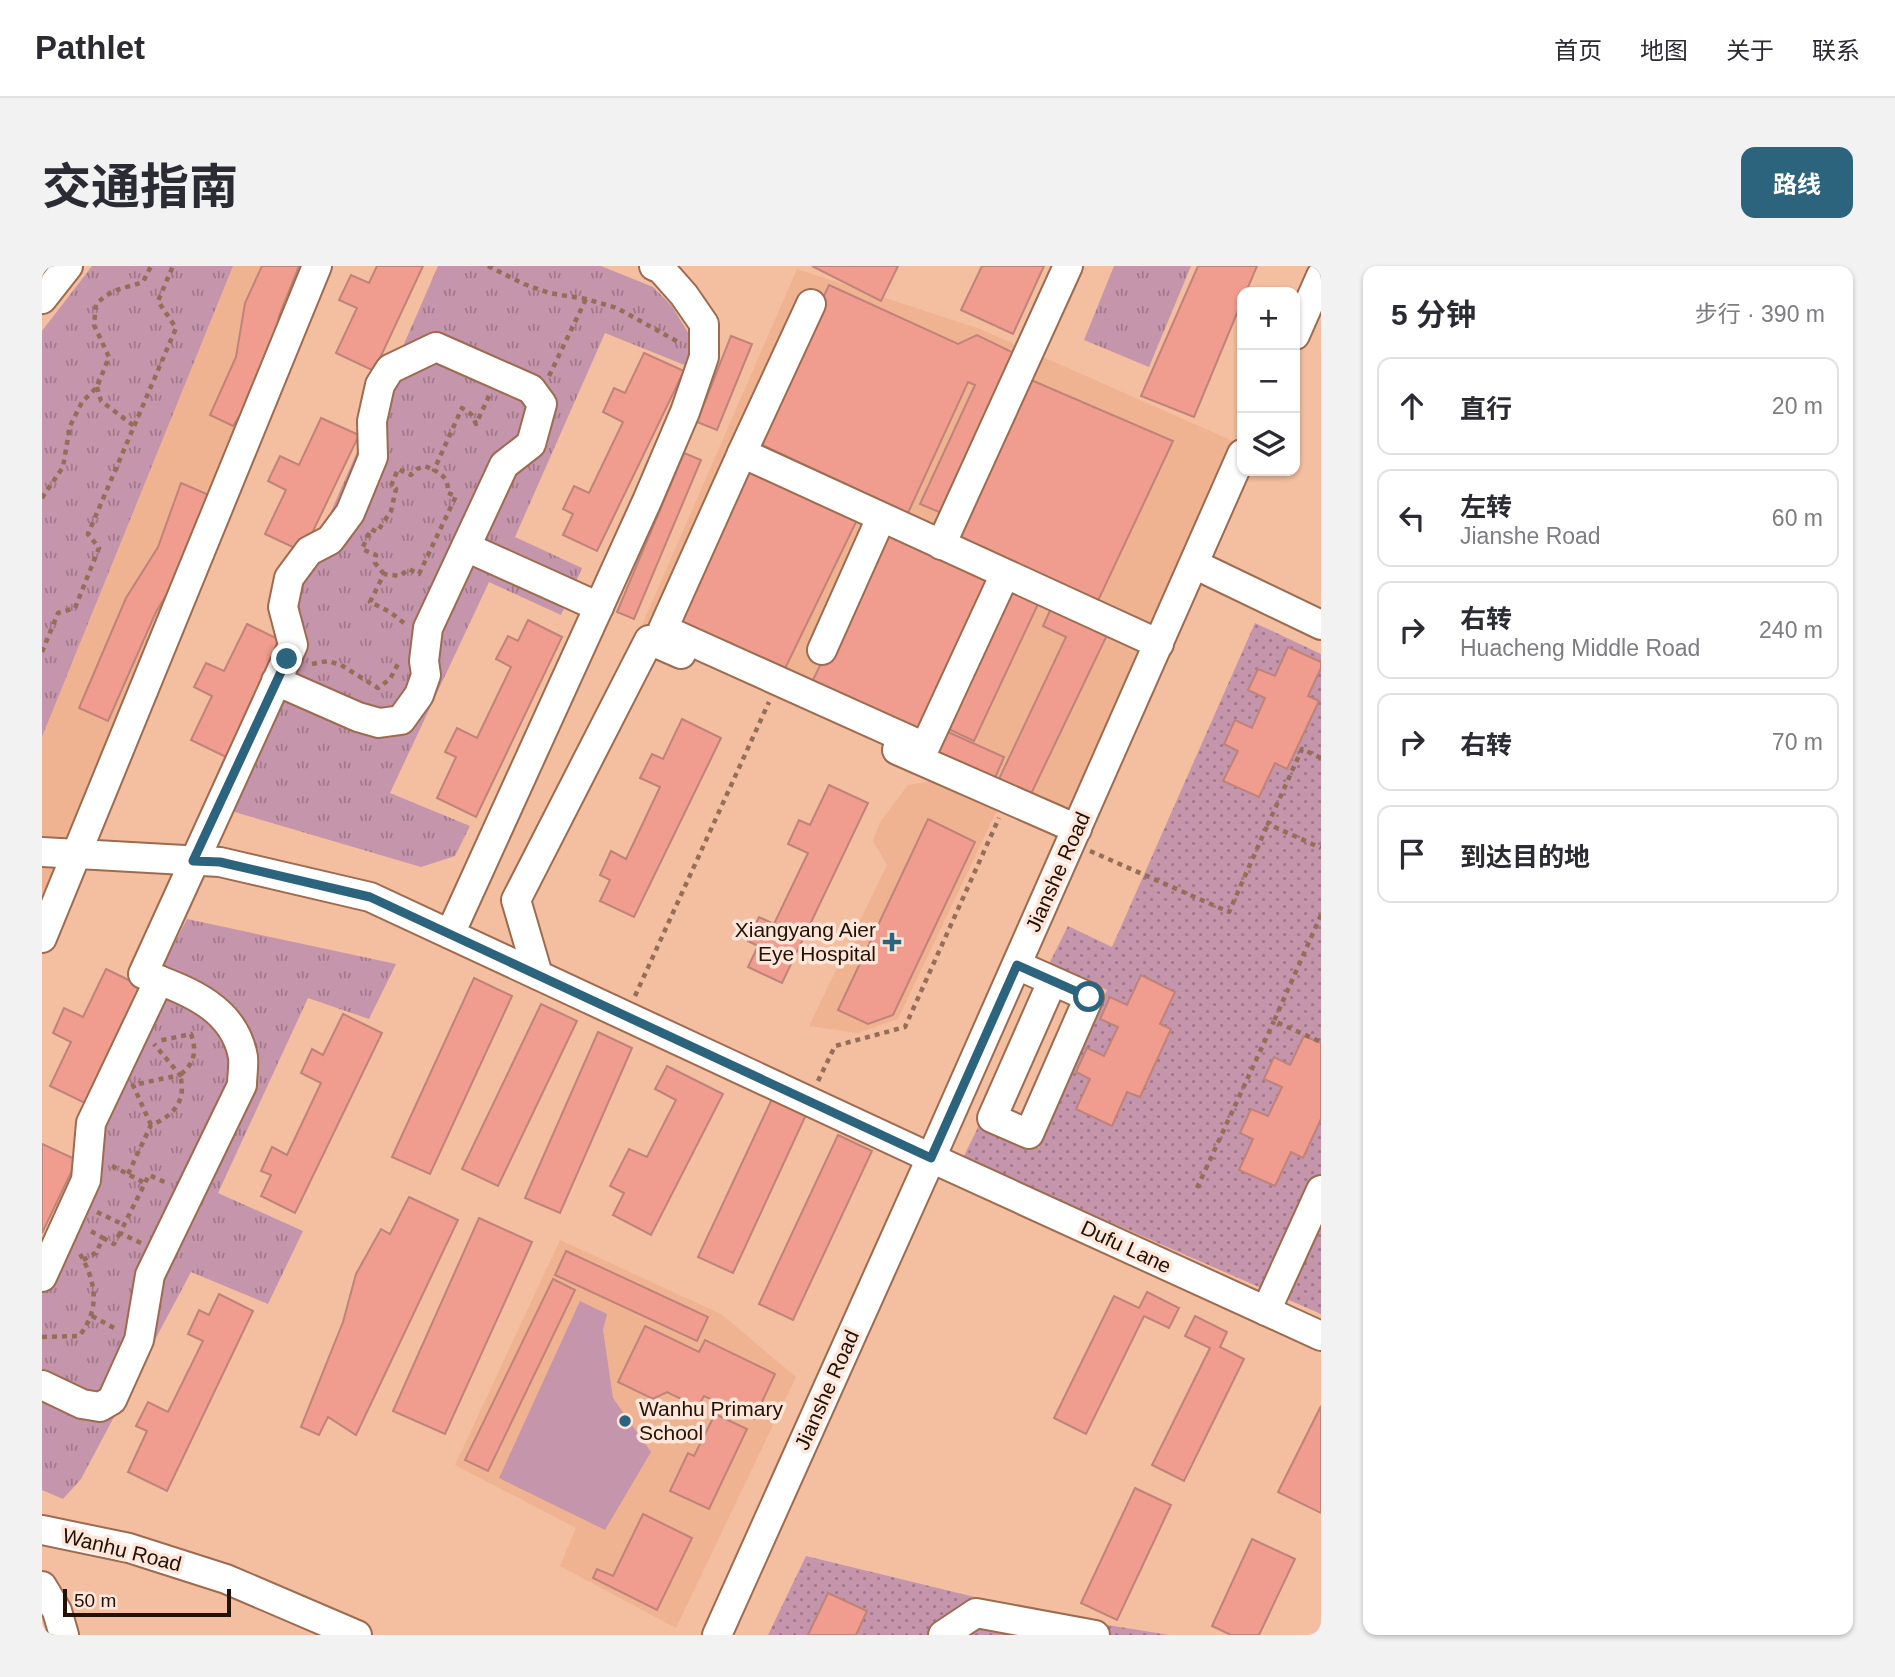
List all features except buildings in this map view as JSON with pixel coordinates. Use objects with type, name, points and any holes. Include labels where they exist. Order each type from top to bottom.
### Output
[{"type":"street","points":[[42,299],[68,266]]},
{"type":"street","points":[[42,938],[317,266]]},
{"type":"street","points":[[450,934],[647,501],[704,358],[704,324],[684,295],[654,266]]},
{"type":"street","points":[[941,545],[1068,266]]},
{"type":"street","points":[[1300,324],[1321,276]]},
{"type":"street","points":[[811,304],[663,629],[925,747],[1004,574]]},
{"type":"street","points":[[42,1385],[82,1404],[100,1407],[112,1400],[139,1340],[150,1275],[242,1085],[243,1057],[232,1031],[219,1011],[188,991],[143,974],[193,861],[276,681],[293,645],[283,607],[289,578],[309,551],[330,540],[350,513],[373,457],[372,421],[380,384],[390,369],[436,347],[531,389],[542,404],[531,444],[504,465],[428,628],[424,661],[426,676],[419,695],[401,720],[379,723],[358,717],[276,681]]},
{"type":"street","points":[[742,453],[1159,644]]},
{"type":"street","name":"Jianshe Road","points":[[718,1635],[1237,465]]},
{"type":"street","points":[[821,650],[881,518]]},
{"type":"street","points":[[466,547],[599,607]]},
{"type":"street","points":[[1194,564],[1321,625]]},
{"type":"street","points":[[538,975],[516,900],[649,640],[1007,799],[1074,836]]},
{"type":"street","name":"Dufu Lane","points":[[42,852],[220,862],[370,897],[1321,1336]]},
{"type":"street","points":[[1017,965],[1089,997],[1028,1134],[992,1118],[1052,982]]},
{"type":"street","points":[[42,1278],[86,1180],[91,1124],[159,980]]},
{"type":"street","points":[[1266,1311],[1321,1190]]},
{"type":"street","name":"Wanhu Road","points":[[42,1530],[129,1548],[226,1579],[357,1635]]},
{"type":"street","points":[[42,1586],[57,1611],[64,1635]]},
{"type":"street","points":[[943,1635],[976,1613],[1095,1635]]},
{"type":"path","points":[[42,498],[64,467],[70,426],[82,402],[97,387],[109,358],[94,325],[96,304],[112,290],[143,282],[151,266]]},
{"type":"path","points":[[42,652],[58,613],[75,608],[99,548],[88,534],[176,328],[158,301],[173,266]]},
{"type":"path","points":[[488,266],[524,284],[550,293],[617,308],[679,341],[693,388]]},
{"type":"path","points":[[538,399],[586,299]]},
{"type":"path","points":[[434,470],[462,408],[472,415],[476,424],[499,375]]},
{"type":"path","points":[[97,387],[102,401],[134,426]]},
{"type":"path","points":[[425,466],[444,476],[448,482],[448,493],[456,496],[419,574],[409,569],[400,576],[384,575],[375,563],[376,555],[362,549],[371,529],[377,531],[391,511],[396,489],[391,486],[398,469],[411,475],[425,466]]},
{"type":"path","points":[[384,575],[370,602],[390,612],[404,624],[407,632]]},
{"type":"path","points":[[276,681],[308,665],[328,661],[341,665],[378,688],[390,680],[405,649]]},
{"type":"path","points":[[626,1016],[773,695]]},
{"type":"path","points":[[1074,836],[1229,912],[1302,749],[1321,758]]},
{"type":"path","points":[[809,1101],[835,1046],[905,1027],[1007,799]]},
{"type":"path","points":[[1268,824],[1321,848]]},
{"type":"path","points":[[1197,1188],[1321,915]]},
{"type":"path","points":[[1274,1021],[1321,1042]]},
{"type":"path","points":[[128,1174],[151,1125],[166,1120],[183,1095],[180,1075],[152,1042],[191,1034],[195,1046],[191,1066],[180,1075],[133,1085],[151,1125]]},
{"type":"path","points":[[97,1213],[89,1230],[114,1244],[149,1175],[189,1194]]},
{"type":"path","points":[[42,1337],[79,1336],[92,1316],[93,1283],[65,1227]]},
{"type":"path","points":[[120,1233],[161,1253]]},
{"type":"path","points":[[83,1260],[96,1253],[103,1238]]},
{"type":"shaded area","points":[[233,266],[317,266],[42,938],[42,737]]},
{"type":"shaded area","points":[[797,269],[980,329],[1235,442],[1070,816],[642,625]]},
{"type":"shaded area","name":"Xiangyang Aier Eye Hospital","points":[[931,781],[997,810],[898,1019],[858,1033],[809,1026],[887,865],[873,841],[880,822],[908,785]]},
{"type":"shaded area","name":"Wanhu Primary School","points":[[560,1240],[721,1314],[796,1377],[676,1628],[560,1566],[576,1528],[455,1465]]},
{"type":"green space","points":[[92,266],[233,266],[42,737],[42,331]]},
{"type":"green space","points":[[438,266],[601,266],[653,287],[672,306],[690,336],[692,368],[605,333],[515,537],[582,568],[561,615],[489,582],[390,793],[470,826],[455,856],[421,867],[204,803]]},
{"type":"green space","points":[[1114,266],[1191,266],[1149,367],[1084,340]]},
{"type":"green space","points":[[1255,623],[1321,654],[1321,1314],[963,1158],[980,1123],[1039,1148],[1107,990],[1049,964],[1068,926],[1112,947]]},
{"type":"green space","points":[[187,919],[396,964],[369,1019],[308,998],[218,1193],[303,1231],[268,1304],[191,1272],[81,1479],[63,1499],[42,1490],[42,1263],[77,1179],[78,1132]]},
{"type":"green space","points":[[580,1301],[607,1314],[603,1330],[613,1398],[651,1452],[605,1530],[499,1478]]},
{"type":"green space","points":[[806,1556],[987,1600],[1003,1608],[1169,1635],[768,1635]]},
{"type":"place","name":"Xiangyang Aier Eye Hospital","points":[[892,942]]},
{"type":"place","name":"Wanhu Primary School","points":[[625,1421]]},
{"type":"route","points":[[287,659],[193,861],[220,862],[370,897],[931,1158],[1017,965],[1089,997]]}]
